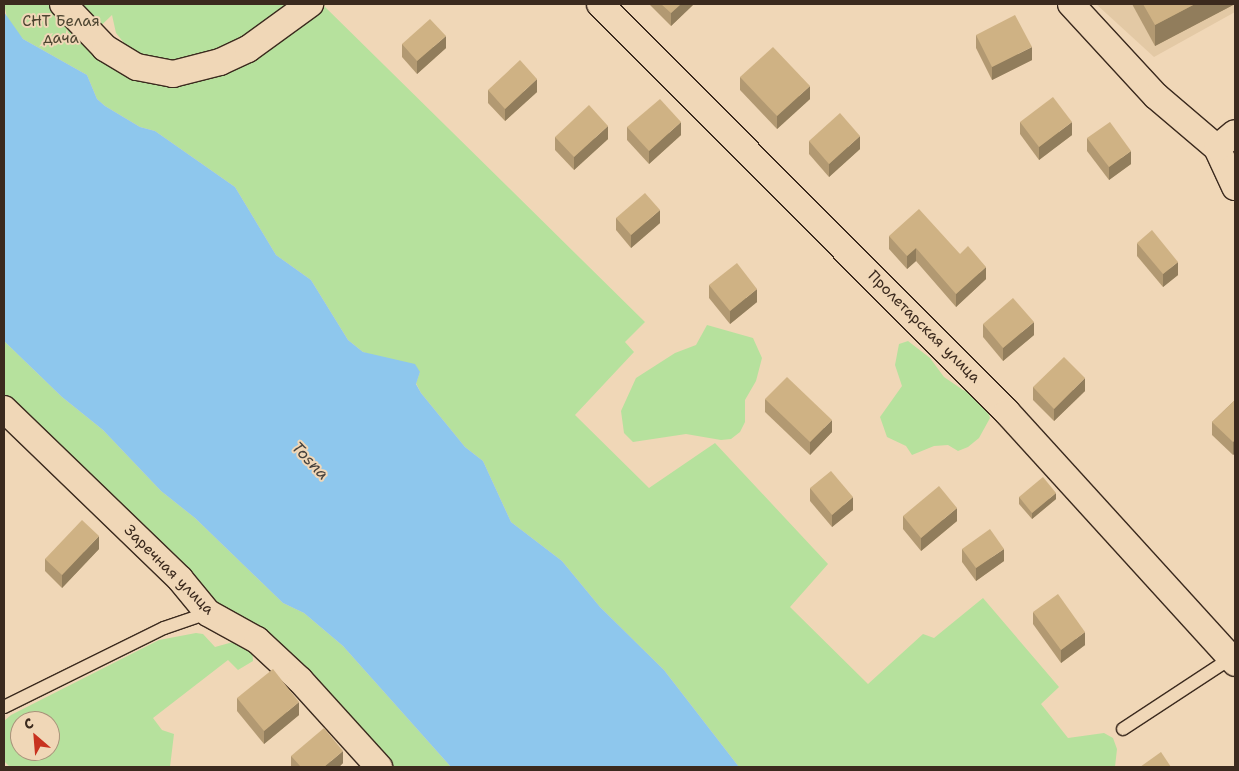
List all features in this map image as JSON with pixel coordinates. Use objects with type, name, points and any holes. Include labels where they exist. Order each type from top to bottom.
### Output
[{"type":"street","points":[[63,4],[105,48],[137,67],[172,74],[220,62],[248,49],[310,4]]},
{"type":"street","name":"Пролетарская улица","points":[[600,4],[1007,412],[1233,661]]},
{"type":"street","points":[[1071,4],[1156,96],[1226,140],[1235,187]]},
{"type":"street","name":"Заречная улица","points":[[4,409],[180,579],[208,613],[257,640],[300,680],[379,767]]},
{"type":"lane","points":[[4,707],[164,628],[208,613]]},
{"type":"lane","points":[[1123,729],[1233,661]]},
{"type":"shaded area","points":[[1096,4],[1235,4],[1235,12],[1154,57]]},
{"type":"green space","name":"СНТ Белая дача","points":[[4,4],[291,4],[236,44],[185,64],[157,59],[129,49],[116,33],[112,15],[84,42],[169,83],[322,4],[645,322],[625,342],[634,352],[575,415],[649,488],[715,443],[828,564],[790,607],[868,684],[923,634],[934,638],[983,598],[1059,687],[1041,704],[1068,738],[1104,733],[1113,738],[1117,749],[1115,767],[739,767],[664,670],[600,607],[562,561],[511,522],[483,461],[465,447],[421,393],[416,383],[420,372],[363,352],[348,340],[311,280],[276,255],[235,187],[155,131],[140,127],[105,106],[97,99],[87,75],[23,39],[8,22]]},
{"type":"green space","points":[[707,325],[753,338],[762,358],[756,381],[745,400],[745,422],[740,432],[731,439],[721,440],[686,434],[633,442],[624,433],[621,411],[636,378],[675,353],[696,345]]},
{"type":"green space","points":[[4,341],[62,397],[103,430],[161,491],[195,518],[283,603],[304,613],[343,646],[451,767],[387,767],[227,615],[4,399]]},
{"type":"green space","points":[[908,341],[930,358],[944,377],[963,390],[984,398],[990,418],[979,438],[968,447],[958,451],[948,445],[934,446],[912,455],[906,446],[887,437],[880,417],[902,386],[895,365],[899,344]]},
{"type":"green space","points":[[196,633],[203,634],[215,647],[233,642],[252,647],[253,661],[238,670],[228,660],[153,718],[162,730],[174,734],[170,767],[10,767],[4,761],[4,721],[10,716],[10,761],[60,761],[60,711],[19,711],[159,640]]},
{"type":"water","name":"Tosna","points":[[4,12],[23,39],[87,75],[97,99],[105,106],[140,127],[155,131],[235,187],[276,255],[311,280],[348,340],[363,352],[415,364],[420,372],[416,384],[421,393],[465,447],[483,461],[511,522],[562,561],[600,607],[664,670],[739,767],[451,767],[343,646],[304,613],[283,603],[195,518],[161,491],[103,430],[62,397],[4,341]]},
{"type":"building","points":[[661,4],[681,4],[671,13]]},
{"type":"building","points":[[1143,4],[1195,4],[1155,25]]},
{"type":"building","points":[[1015,15],[1032,47],[992,67],[976,35]]},
{"type":"building","points":[[430,19],[446,36],[417,61],[402,44]]},
{"type":"building","points":[[773,47],[810,86],[777,116],[740,77]]},
{"type":"building","points":[[520,60],[537,79],[505,109],[488,90]]},
{"type":"building","points":[[1053,97],[1072,122],[1039,147],[1020,122]]},
{"type":"building","points":[[660,99],[681,122],[649,151],[627,127]]},
{"type":"building","points":[[589,105],[608,126],[574,157],[555,137]]},
{"type":"building","points":[[840,113],[860,136],[829,164],[809,141]]},
{"type":"building","points":[[1110,122],[1131,151],[1109,167],[1087,138]]},
{"type":"building","points":[[645,193],[660,210],[631,235],[616,218]]},
{"type":"building","points":[[919,209],[960,254],[968,246],[986,267],[956,294],[916,248],[907,256],[889,236]]},
{"type":"building","points":[[1152,230],[1178,262],[1163,274],[1137,243]]},
{"type":"building","points":[[737,263],[757,289],[730,311],[709,285]]},
{"type":"building","points":[[1013,298],[1034,322],[1003,348],[983,324]]},
{"type":"building","points":[[1064,357],[1085,378],[1054,409],[1033,387]]},
{"type":"building","points":[[787,377],[832,420],[810,442],[765,399]]},
{"type":"building","points":[[1235,400],[1235,440],[1233,442],[1212,422]]},
{"type":"building","points":[[831,471],[853,497],[832,515],[810,488]]},
{"type":"building","points":[[1043,477],[1056,493],[1032,513],[1019,497]]},
{"type":"building","points":[[939,486],[957,508],[921,538],[903,516]]},
{"type":"building","points":[[82,520],[99,536],[62,575],[45,559]]},
{"type":"building","points":[[990,529],[1004,549],[976,568],[962,549]]},
{"type":"building","points":[[1058,594],[1085,632],[1061,650],[1033,612]]},
{"type":"building","points":[[273,669],[299,702],[264,731],[237,698]]},
{"type":"building","points":[[324,728],[343,751],[324,767],[301,767],[291,756]]},
{"type":"building","points":[[1161,752],[1171,767],[1140,767]]}]
